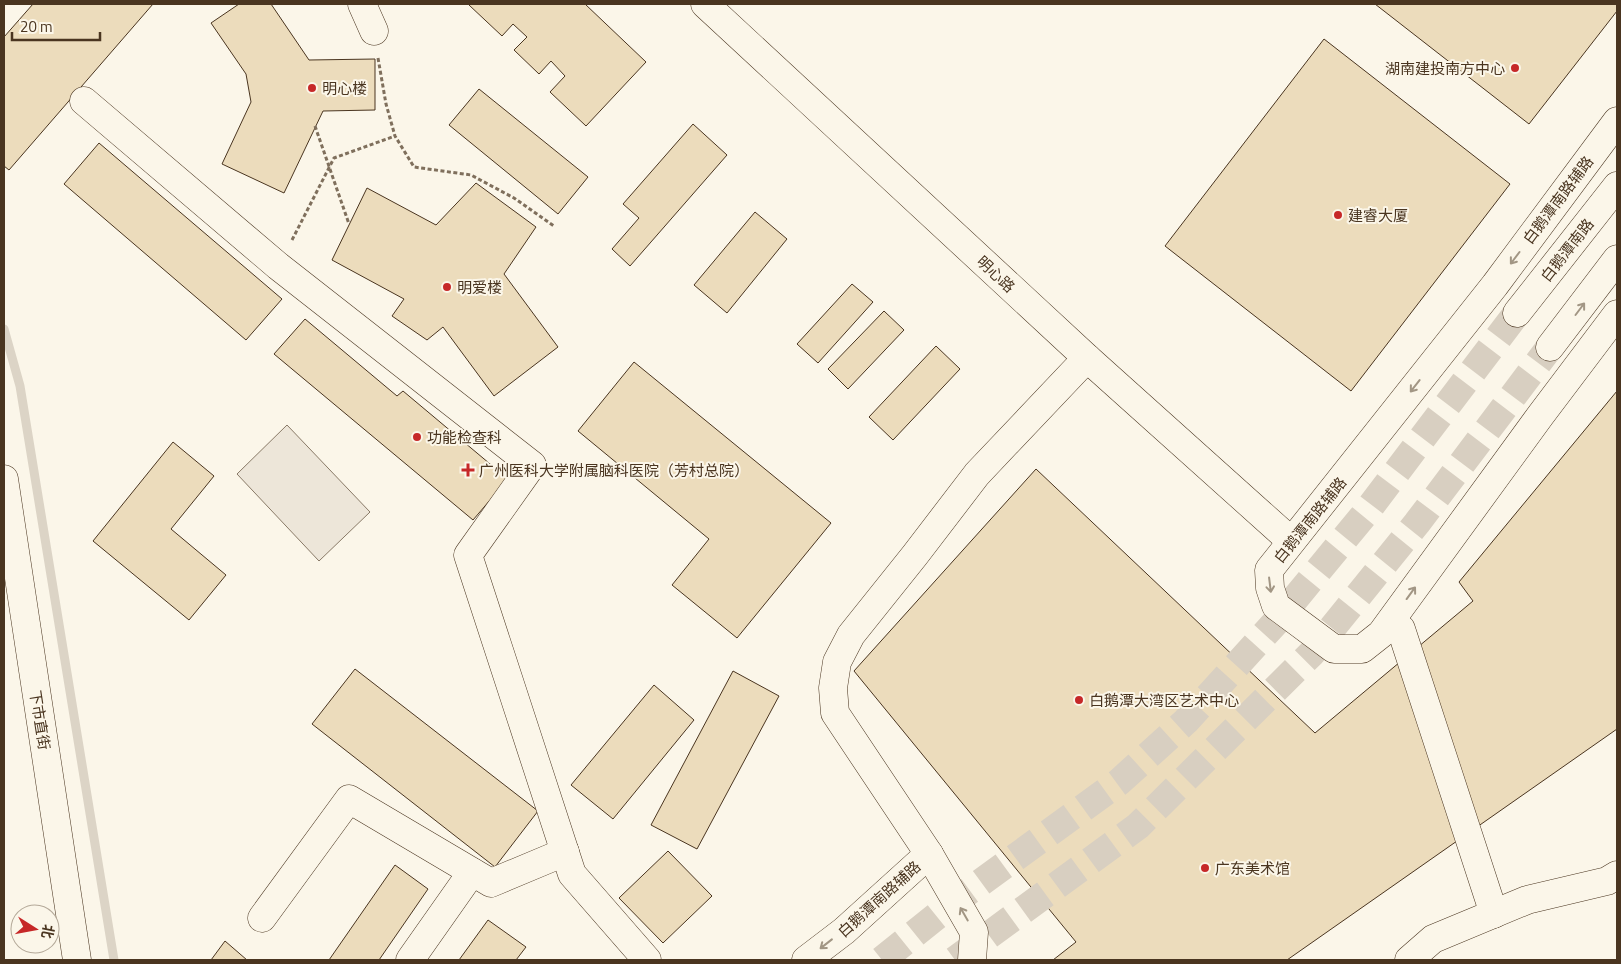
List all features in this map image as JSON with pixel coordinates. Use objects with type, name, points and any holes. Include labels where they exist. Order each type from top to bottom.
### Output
[{"type":"street","points":[[362,4],[374,31]]},
{"type":"street","name":"明心路","points":[[704,4],[1087,358],[1291,541]]},
{"type":"street","points":[[84,101],[278,266],[532,465],[468,555],[572,874],[647,960]]},
{"type":"street","name":"白鹅潭南路辅路","points":[[1617,120],[1495,285],[1269,570],[1270,588],[1276,606],[1334,649],[1362,649],[1381,634],[1617,314]]},
{"type":"street","name":"白鹅潭南路","points":[[1517,313],[1617,186]]},
{"type":"street","points":[[1550,347],[1617,259]]},
{"type":"street","points":[[929,854],[835,713],[833,688],[837,662],[851,635],[977,474],[1087,358]]},
{"type":"street","name":"下市直街","points":[[4,479],[77,960]]},
{"type":"street","points":[[1401,629],[1494,914]]},
{"type":"street","points":[[262,918],[349,799],[491,883],[565,852]]},
{"type":"street","name":"白鹅潭南路辅路","points":[[806,960],[844,931],[929,854],[974,932],[972,960]]},
{"type":"street","points":[[410,960],[472,872]]},
{"type":"street","points":[[1409,960],[1433,939],[1528,900],[1607,881],[1617,874]]},
{"type":"path","points":[[374,31],[386,104],[395,136],[414,167],[471,175],[514,198],[554,226]]},
{"type":"path","points":[[315,126],[349,224]]},
{"type":"path","points":[[278,266],[330,169],[334,158],[395,136]]},
{"type":"shaded area","points":[[287,425],[370,512],[319,561],[237,474]]},
{"type":"building","points":[[33,4],[153,4],[9,170],[4,166],[4,37]]},
{"type":"building","name":"明心楼","points":[[239,4],[271,4],[309,60],[375,59],[375,110],[323,111],[284,193],[222,164],[251,102],[246,74],[211,23]]},
{"type":"building","points":[[470,4],[585,4],[646,62],[586,126],[550,92],[565,76],[551,61],[539,74],[514,50],[527,37],[513,24],[502,36]]},
{"type":"building","name":"湖南建投南方中心","points":[[1375,4],[1617,4],[1617,11],[1529,124]]},
{"type":"building","name":"建睿大厦","points":[[1324,39],[1510,184],[1351,391],[1165,246]]},
{"type":"building","points":[[479,89],[588,177],[558,214],[449,125]]},
{"type":"building","points":[[693,124],[727,155],[630,266],[612,249],[639,218],[623,204]]},
{"type":"building","points":[[99,143],[282,299],[246,340],[64,184]]},
{"type":"building","name":"明爱楼","points":[[476,183],[536,227],[504,274],[558,347],[494,396],[443,327],[427,340],[392,316],[404,299],[332,260],[367,188],[436,225]]},
{"type":"building","points":[[755,212],[787,239],[727,313],[694,285]]},
{"type":"building","points":[[852,284],[873,302],[818,363],[797,344]]},
{"type":"building","points":[[884,311],[904,330],[848,389],[828,369]]},
{"type":"building","name":"功能检查科","points":[[305,319],[397,396],[403,391],[508,479],[473,520],[274,354]]},
{"type":"building","points":[[936,346],[960,369],[893,440],[869,417]]},
{"type":"building","points":[[634,362],[831,523],[737,638],[672,585],[709,539],[578,431]]},
{"type":"building","name":"白鹅潭大湾区艺术中心","points":[[1617,391],[1617,729],[1287,960],[1053,960],[1076,942],[854,671],[1036,469],[1315,733],[1473,601],[1459,582]]},
{"type":"building","points":[[173,442],[214,476],[171,529],[226,575],[189,620],[93,541]]},
{"type":"building","points":[[355,669],[538,811],[495,867],[312,724]]},
{"type":"building","points":[[733,671],[779,696],[697,849],[651,825]]},
{"type":"building","points":[[654,685],[694,720],[613,819],[571,785]]},
{"type":"building","points":[[668,851],[712,896],[663,943],[619,898]]},
{"type":"building","points":[[395,865],[428,889],[379,960],[329,960]]},
{"type":"building","points":[[488,920],[526,947],[516,960],[459,960]]},
{"type":"building","points":[[225,941],[247,960],[211,960]]},
{"type":"waterway","points":[[4,329],[20,386],[114,960]]},
{"type":"tunnel","points":[[882,960],[954,902],[1119,782],[1186,721],[1275,623],[1364,515],[1517,313]]},
{"type":"tunnel","points":[[955,960],[1138,826],[1312,653],[1417,523],[1550,347]]},
{"type":"place","name":"湖南建投南方中心","points":[[1515,68]]},
{"type":"place","name":"明心楼","points":[[312,88]]},
{"type":"place","name":"建睿大厦","points":[[1338,215]]},
{"type":"place","name":"明爱楼","points":[[447,287]]},
{"type":"place","name":"功能检查科","points":[[417,437]]},
{"type":"place","name":"广州医科大学附属脑科医院（芳村总院）","points":[[468,470]]},
{"type":"place","name":"白鹅潭大湾区艺术中心","points":[[1079,700]]},
{"type":"place","name":"广东美术馆","points":[[1205,868]]}]
